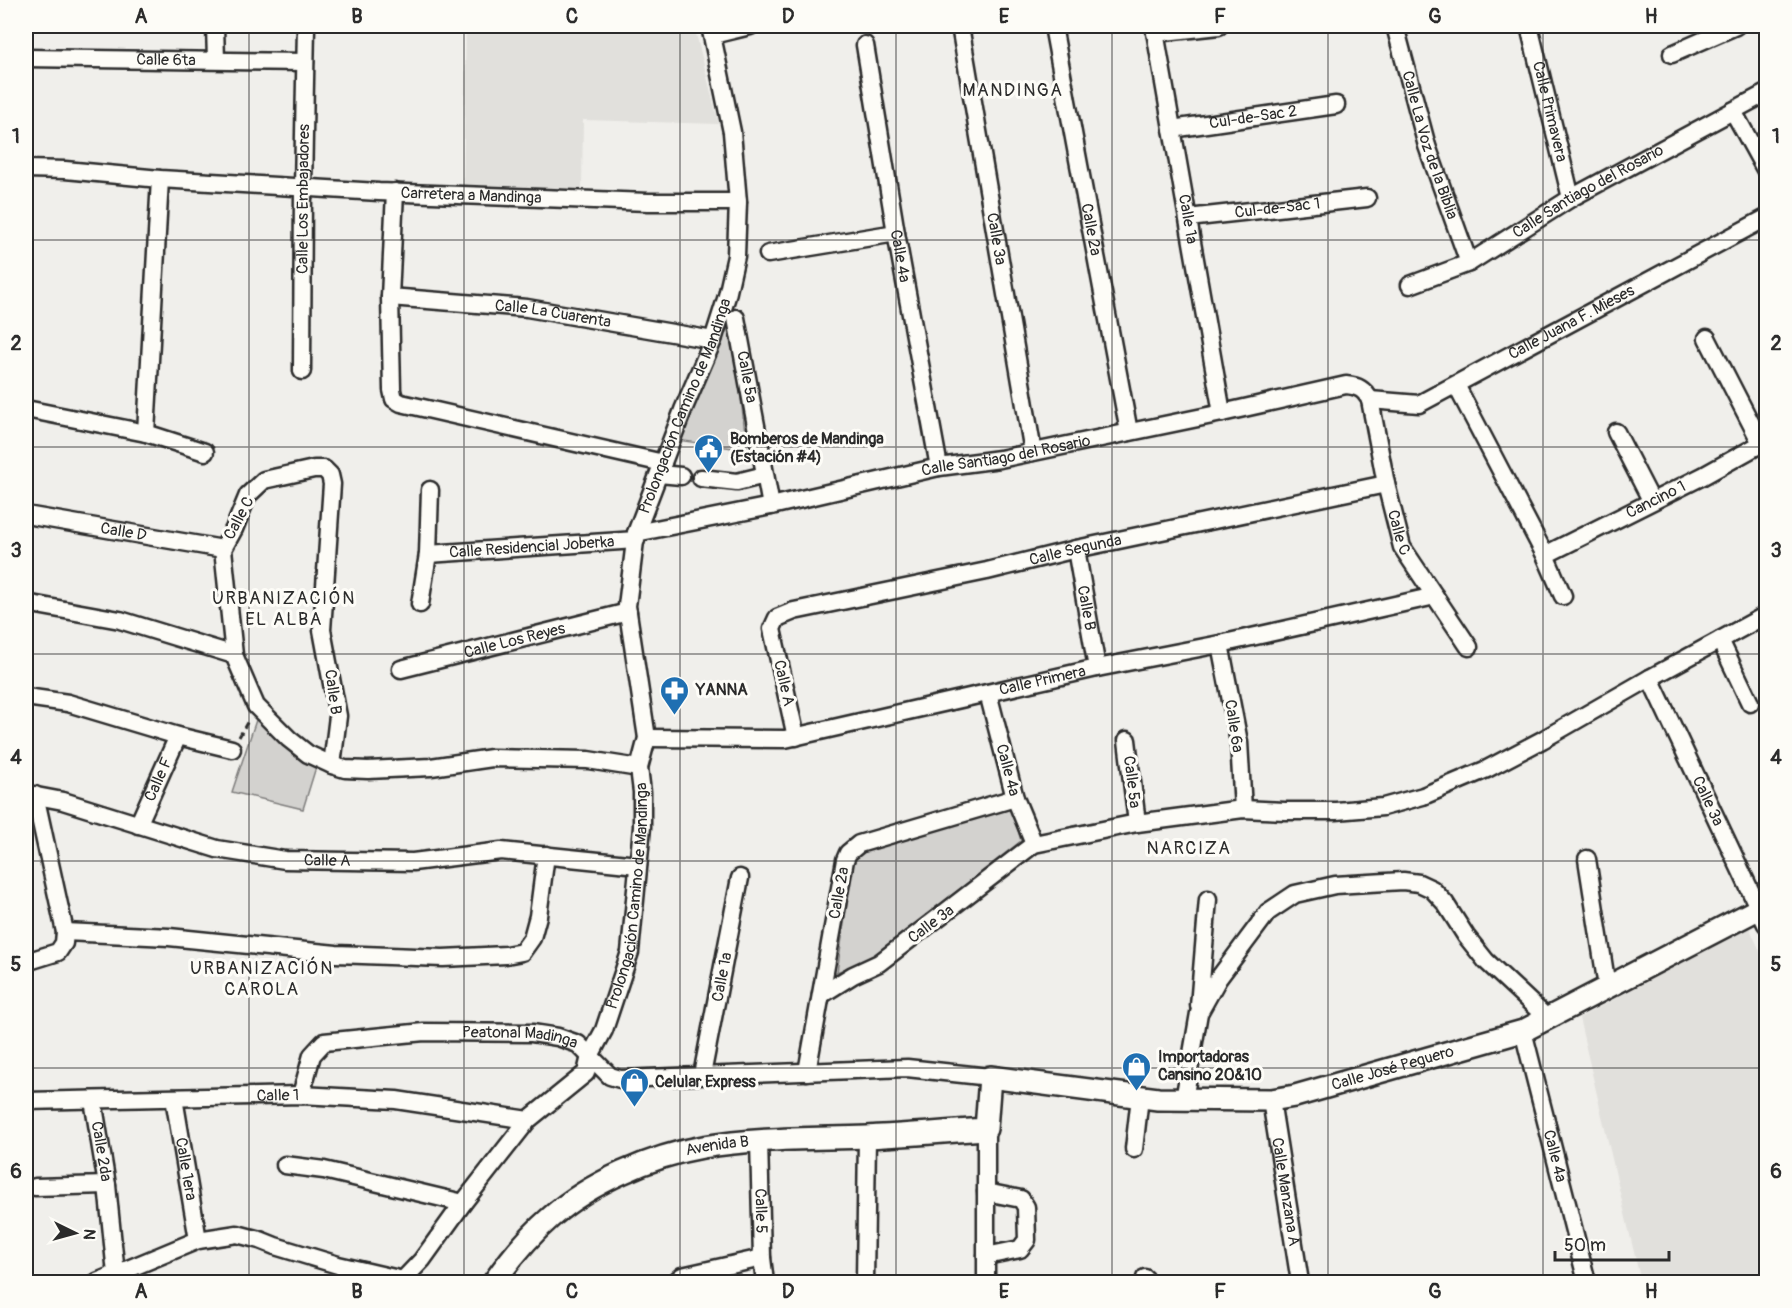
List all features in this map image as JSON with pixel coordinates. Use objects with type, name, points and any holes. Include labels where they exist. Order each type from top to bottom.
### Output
[{"type":"main road","name":"Calle José Peguero","points":[[990,1077],[1140,1097],[1184,1100],[1271,1100],[1294,1096],[1523,1030],[1607,987],[1764,913]]},
{"type":"main road","points":[[986,1130],[990,1077]]},
{"type":"main road","name":"Avenida B","points":[[494,1282],[511,1258],[551,1217],[600,1183],[656,1159],[702,1148],[759,1141],[986,1130]]},
{"type":"street","points":[[215,26],[216,60]]},
{"type":"street","name":"Calle Los Embajadores","points":[[302,371],[306,26]]},
{"type":"street","points":[[738,202],[732,132],[711,30],[750,26]]},
{"type":"street","name":"Calle 3a","points":[[960,26],[1033,452]]},
{"type":"street","name":"Calle 2a","points":[[1053,26],[1129,432]]},
{"type":"street","points":[[1154,29],[1220,26]]},
{"type":"street","name":"Calle La Voz de la Biblia","points":[[1395,26],[1427,146],[1469,263]]},
{"type":"street","name":"Calle Primavera","points":[[1529,26],[1571,198]]},
{"type":"street","points":[[1672,54],[1736,26]]},
{"type":"street","name":"Calle 1a","points":[[1154,29],[1222,413]]},
{"type":"street","name":"Calle 4a","points":[[865,45],[896,233],[939,467]]},
{"type":"street","name":"Calle 6ta","points":[[26,58],[305,62]]},
{"type":"street","name":"Calle Santiago del Rosario","points":[[1410,285],[1469,263],[1571,198],[1767,93]]},
{"type":"street","name":"Cul-de-Sac 2","points":[[1172,129],[1336,105]]},
{"type":"street","points":[[1733,111],[1767,171]]},
{"type":"street","name":"Carretera a Mandinga","points":[[26,169],[303,188],[648,202],[738,202]]},
{"type":"street","points":[[146,433],[160,179]]},
{"type":"street","points":[[395,192],[390,297],[394,399],[401,403],[681,476]]},
{"type":"street","name":"Cul-de-Sac 1","points":[[1188,218],[1367,198]]},
{"type":"street","name":"Prolongación Camino de Mandinga","points":[[402,1281],[422,1260],[528,1120],[586,1073],[590,1056],[604,1030],[630,952],[642,827],[639,768],[647,738],[627,612],[636,537],[683,410],[713,340],[727,296],[736,255],[738,202]]},
{"type":"street","name":"Calle Juana F. Mieses","points":[[1370,400],[1419,404],[1767,219]]},
{"type":"street","points":[[768,254],[896,233]]},
{"type":"street","name":"Calle La Cuarenta","points":[[390,297],[527,308],[713,340]]},
{"type":"street","name":"Calle 5a","points":[[736,318],[771,506]]},
{"type":"street","points":[[1707,338],[1764,442]]},
{"type":"street","name":"Calle Santiago del Rosario","points":[[636,537],[939,467],[1000,459],[1346,385],[1365,391],[1370,400]]},
{"type":"street","points":[[1456,385],[1545,555],[1563,596]]},
{"type":"street","name":"Calle C","points":[[1370,400],[1386,484],[1402,547],[1469,647]]},
{"type":"street","points":[[26,409],[146,433],[205,452]]},
{"type":"street","points":[[1616,432],[1652,500]]},
{"type":"street","name":"Cancino 1","points":[[1545,555],[1703,476],[1764,442]]},
{"type":"street","name":"Calle C","points":[[234,655],[223,549],[234,530],[248,495],[264,480],[314,469],[324,469]]},
{"type":"street","name":"Calle B","points":[[324,469],[330,476],[332,484],[322,630],[338,716],[332,765]]},
{"type":"street","points":[[701,478],[737,482],[765,475]]},
{"type":"street","name":"Calle Segunda","points":[[772,629],[777,618],[794,611],[1386,484]]},
{"type":"street","points":[[420,604],[429,554],[430,490]]},
{"type":"street","name":"Calle D","points":[[26,515],[223,549]]},
{"type":"street","name":"Calle Residencial Joberka","points":[[429,554],[636,537]]},
{"type":"street","name":"Calle B","points":[[1076,549],[1097,668]]},
{"type":"street","name":"Calle Primera","points":[[647,738],[773,740],[796,737],[1097,668],[1220,644],[1435,596]]},
{"type":"street","points":[[26,603],[120,620],[234,655],[256,706],[289,739],[308,754],[345,769],[431,767],[492,758],[588,760],[639,768]]},
{"type":"street","name":"Calle Los Reyes","points":[[401,669],[627,612]]},
{"type":"street","points":[[1034,844],[1137,823],[1243,809],[1336,811],[1383,807],[1423,796],[1487,769],[1542,741],[1650,678],[1767,615]]},
{"type":"street","name":"Calle A","points":[[772,629],[796,737]]},
{"type":"street","points":[[1720,640],[1750,703]]},
{"type":"street","name":"Calle 6ª","points":[[1220,644],[1239,742],[1243,809]]},
{"type":"street","name":"Calle 3a","points":[[1650,678],[1764,913]]},
{"type":"street","name":"Calle 4ª","points":[[988,693],[1015,798],[1034,844]]},
{"type":"street","points":[[26,697],[68,703],[178,736],[232,749]]},
{"type":"street","name":"Calle F","points":[[138,825],[178,736]]},
{"type":"street","name":"Calle 5ª","points":[[1127,740],[1137,823]]},
{"type":"street","points":[[26,962],[58,952],[64,943],[64,932],[30,795]]},
{"type":"street","name":"Calle A","points":[[30,795],[63,801],[217,849],[285,860],[413,862],[501,850],[639,866]]},
{"type":"street","name":"Calle 2ª","points":[[807,1072],[845,860],[854,847],[1015,798]]},
{"type":"street","name":"Calle 3ª","points":[[821,995],[879,963],[1034,844]]},
{"type":"street","points":[[64,932],[169,938],[336,954],[442,958],[506,955],[522,952],[532,938],[538,916],[546,855]]},
{"type":"street","points":[[1587,859],[1607,987]]},
{"type":"street","name":"Calle 1ª","points":[[702,1075],[740,878]]},
{"type":"street","points":[[1198,1013],[1218,979],[1268,912],[1295,894],[1335,885],[1403,881],[1419,883],[1432,889],[1445,903],[1486,961],[1547,1018]]},
{"type":"street","points":[[1184,1100],[1198,1013],[1208,899]]},
{"type":"street","name":"Calle 4a","points":[[1523,1030],[1587,1282]]},
{"type":"street","name":"Peatonal Madinga","points":[[301,1095],[312,1055],[324,1042],[424,1032],[532,1034],[558,1037],[578,1044],[610,1076],[620,1079],[907,1068],[990,1077]]},
{"type":"street","name":"Calle 1","points":[[26,1101],[301,1095],[396,1100],[528,1120]]},
{"type":"street","points":[[1134,1149],[1140,1097]]},
{"type":"street","name":"Calle 1era","points":[[174,1098],[198,1240]]},
{"type":"street","name":"Calle 2da","points":[[93,1100],[107,1185],[116,1274]]},
{"type":"street","name":"Calle Manzana A","points":[[1271,1100],[1300,1282]]},
{"type":"street","points":[[986,1130],[986,1282]]},
{"type":"street","points":[[865,1282],[867,1137]]},
{"type":"street","name":"Calle 5","points":[[759,1141],[762,1258],[765,1282]]},
{"type":"street","points":[[285,1165],[324,1170],[463,1203]]},
{"type":"street","points":[[35,1187],[107,1185]]},
{"type":"street","points":[[986,1192],[1021,1199],[1026,1207],[1027,1240],[1020,1249],[986,1256]]},
{"type":"street","points":[[98,1282],[198,1240],[237,1234],[338,1265],[402,1281]]},
{"type":"street","points":[[675,1282],[682,1276],[762,1258]]},
{"type":"path","points":[[232,749],[256,706]]},
{"type":"shaded area","points":[[466,26],[694,26],[719,124],[583,120],[582,189],[463,185]]},
{"type":"shaded area","points":[[731,313],[747,450],[677,440]]},
{"type":"shaded area","points":[[257,717],[316,767],[303,809],[232,792]]},
{"type":"shaded area","points":[[1012,807],[1021,841],[871,958],[837,972],[853,863],[862,849]]},
{"type":"shaded area","points":[[1749,927],[1766,964],[1766,1282],[1641,1282],[1579,1018]]},
{"type":"place","name":"Bomberos de Mandinga (Estación #4)","points":[[709,474]]},
{"type":"place","name":"YANNA","points":[[675,716]]},
{"type":"place","name":"Importadoras Cansino 20&10","points":[[1137,1092]]},
{"type":"place","name":"Celular Express","points":[[634,1108]]},
{"type":"district","name":"MANDINGA","points":[[1013,90]]},
{"type":"district","name":"URBANIZACIÓN EL ALBA","points":[[284,608]]},
{"type":"district","name":"NARCIZA","points":[[1189,848]]},
{"type":"district","name":"URBANIZACIÓN CAROLA","points":[[262,978]]}]
